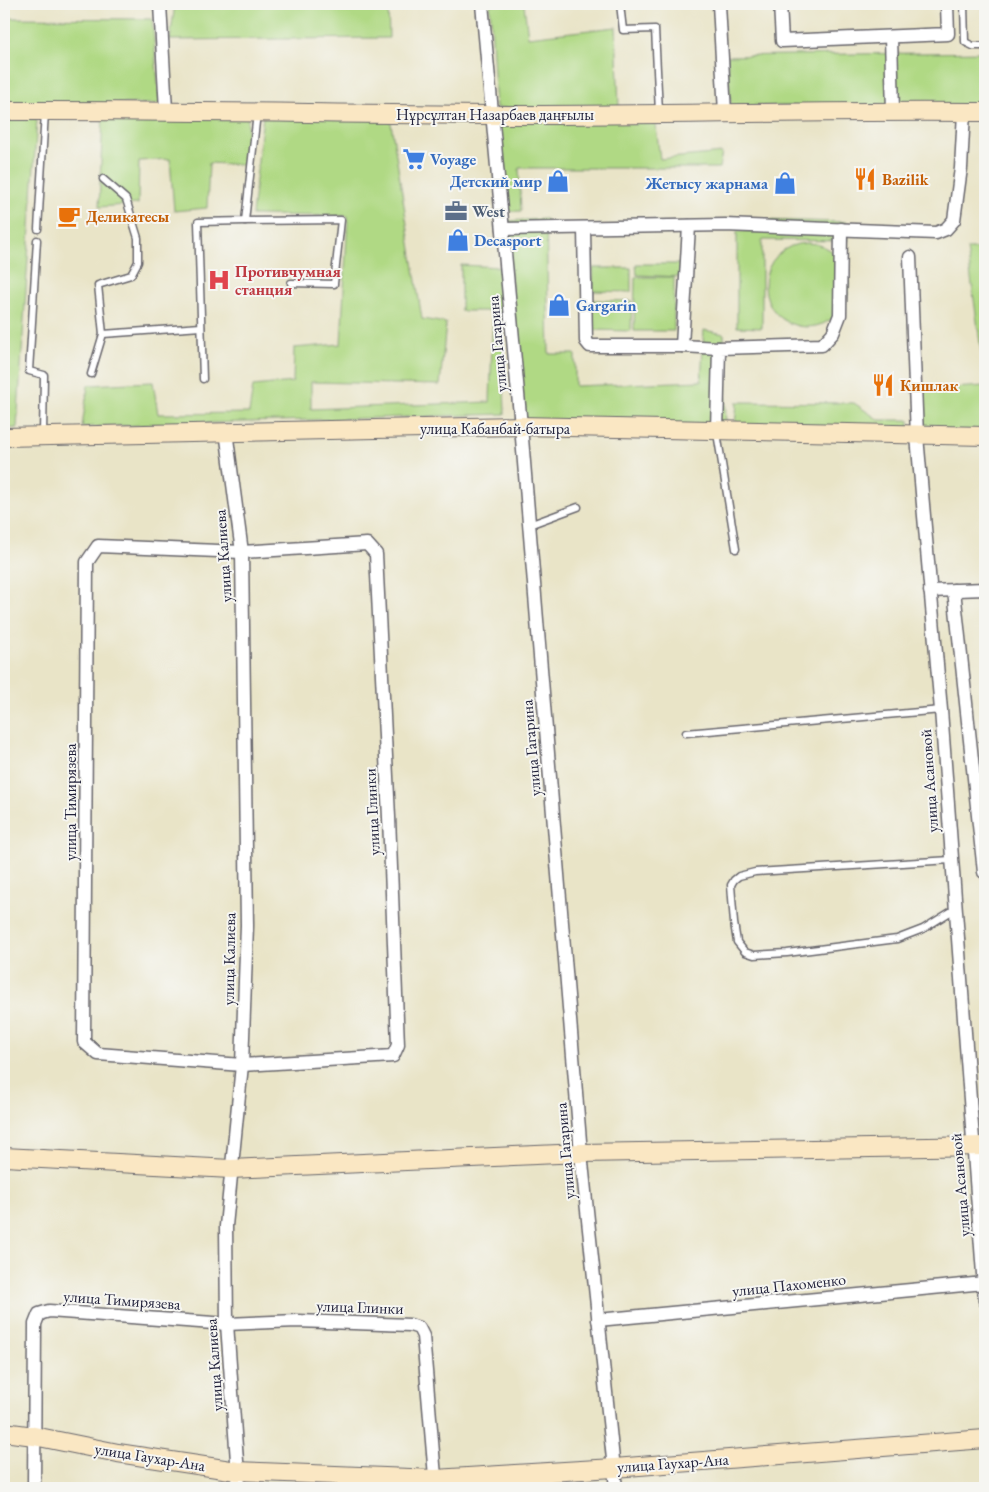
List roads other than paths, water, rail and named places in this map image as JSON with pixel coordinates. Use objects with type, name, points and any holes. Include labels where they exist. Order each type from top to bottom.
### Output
[{"type":"main road","name":"Нұрсұлтан Назарбаев даңғылы","points":[[4,111],[166,110],[492,115],[893,111],[985,112]]},
{"type":"main road","name":"улица Кабанбай-батыра","points":[[4,437],[520,426],[985,436]]},
{"type":"main road","points":[[4,1157],[231,1169],[581,1154],[979,1146]]},
{"type":"main road","name":"улица Гаухар-Ана","points":[[4,1432],[34,1436],[118,1453],[237,1471],[436,1484],[985,1439]]},
{"type":"street","points":[[160,4],[166,110]]},
{"type":"street","name":"улица Гагарина","points":[[482,4],[529,525],[581,1154],[616,1488]]},
{"type":"street","points":[[719,4],[725,113]]},
{"type":"street","points":[[780,4],[782,41],[948,34],[947,4]]},
{"type":"street","points":[[891,37],[893,111]]},
{"type":"street","points":[[503,230],[725,225],[936,233],[946,229],[954,220],[961,168],[964,112]]},
{"type":"street","points":[[682,346],[689,226]]},
{"type":"street","points":[[584,229],[586,341],[590,346],[719,348],[822,345],[833,333],[840,315],[841,229]]},
{"type":"street","name":"улица Асановой","points":[[910,257],[917,436],[955,909],[979,1146],[985,1301]]},
{"type":"street","points":[[717,431],[719,348]]},
{"type":"street","name":"улица Калиева","points":[[226,431],[242,552],[247,925],[242,1065],[226,1226],[227,1324],[237,1471],[240,1488]]},
{"type":"street","name":"улица Глинки","points":[[242,552],[367,544],[376,554],[398,1045],[392,1056],[242,1065]]},
{"type":"street","name":"улица Тимирязева","points":[[242,552],[98,546],[87,562],[84,1042],[98,1054],[242,1065]]},
{"type":"street","points":[[930,591],[985,589]]},
{"type":"street","points":[[954,590],[984,872]]},
{"type":"street","name":"улица Пахоменко","points":[[598,1320],[984,1283]]},
{"type":"street","name":"улица Тимирязева","points":[[34,1488],[35,1324],[39,1314],[49,1311],[227,1324]]},
{"type":"street","name":"улица Глинки","points":[[227,1324],[297,1321],[410,1324],[419,1328],[423,1336],[436,1484]]},
{"type":"lane","points":[[620,4],[623,30],[655,29],[659,114]]},
{"type":"lane","points":[[964,4],[965,42],[973,46],[985,46]]},
{"type":"lane","points":[[38,229],[46,111]]},
{"type":"lane","points":[[245,221],[257,112]]},
{"type":"lane","points":[[91,374],[103,334],[98,285],[131,275],[138,262],[138,238],[126,199],[103,179]]},
{"type":"lane","points":[[203,379],[198,222],[341,220],[334,284],[291,284]]},
{"type":"lane","points":[[37,240],[29,372],[44,375],[43,436]]},
{"type":"lane","points":[[103,334],[201,327]]},
{"type":"lane","points":[[717,431],[736,549]]},
{"type":"lane","points":[[529,525],[578,507]]},
{"type":"lane","points":[[686,733],[940,710]]},
{"type":"lane","points":[[951,860],[755,872],[739,876],[734,880],[731,885],[732,905],[738,942],[746,952],[754,955],[897,939],[923,929],[955,909]]},
{"type":"place","name":"Voyage","points":[[414,159]]},
{"type":"place","name":"Bazilik","points":[[865,179]]},
{"type":"place","name":"Детский мир","points":[[558,181]]},
{"type":"place","name":"Жетысу жарнама","points":[[785,183]]},
{"type":"place","name":"West","points":[[456,211]]},
{"type":"place","name":"Деликатесы","points":[[69,216]]},
{"type":"place","name":"Decasport","points":[[458,240]]},
{"type":"place","name":"Противчумная станция","points":[[219,280]]},
{"type":"place","name":"Gargarin","points":[[559,305]]},
{"type":"place","name":"Кишлак","points":[[883,385]]}]
